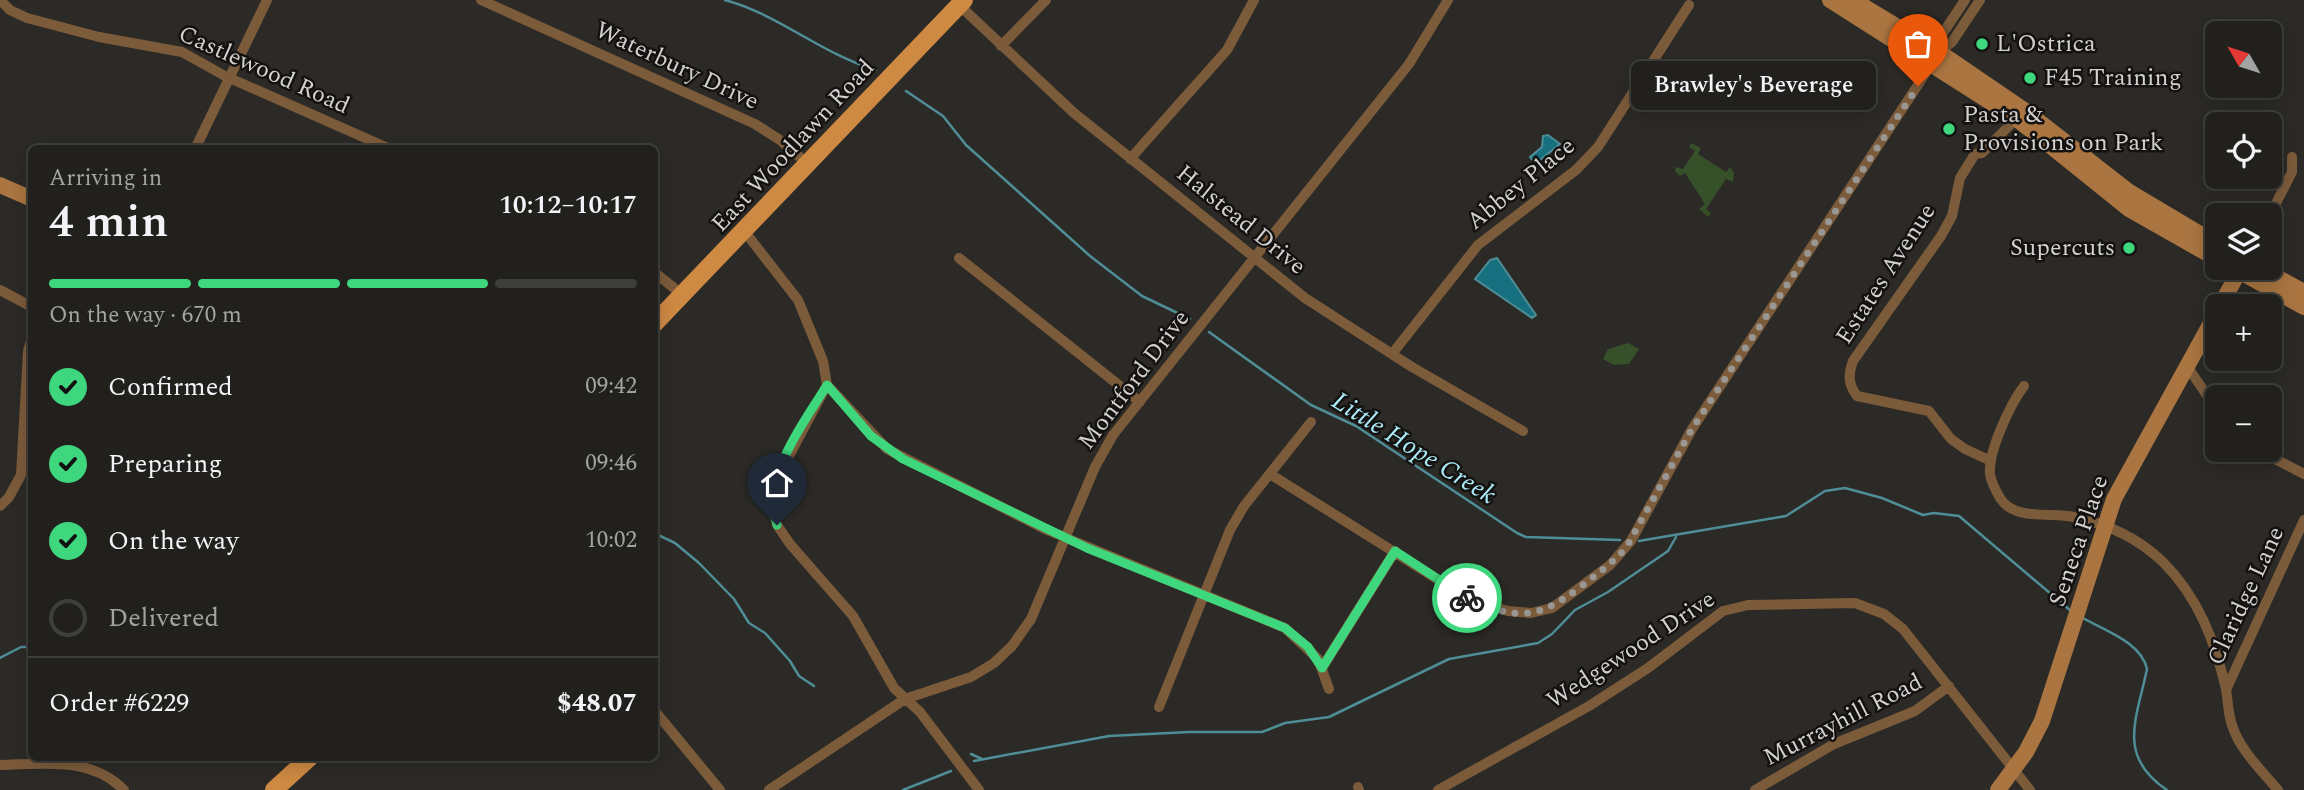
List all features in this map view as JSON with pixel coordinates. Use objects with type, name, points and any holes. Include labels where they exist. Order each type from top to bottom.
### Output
[{"type":"main road","points":[[1830,0],[1935,59]]},
{"type":"main road","points":[[1853,0],[1935,59],[2021,114],[2128,191],[2205,237]]},
{"type":"main road","name":"East Woodlawn Road","points":[[658,320],[962,3]]},
{"type":"main road","points":[[2021,114],[2129,209],[2205,252]]},
{"type":"main road","points":[[0,185],[28,197]]},
{"type":"main road","points":[[2257,280],[2304,307]]},
{"type":"main road","points":[[2282,280],[2304,292]]},
{"type":"main road","name":"Seneca Place","points":[[1998,790],[2014,769],[2042,721],[2105,526],[2123,480],[2205,334]]},
{"type":"main road","points":[[274,790],[306,761]]},
{"type":"street","name":"Castlewood Road","points":[[0,0],[10,10],[27,18],[99,37],[183,52],[230,78],[381,145]]},
{"type":"street","points":[[197,145],[267,0]]},
{"type":"street","name":"Waterbury Drive","points":[[481,0],[755,124],[780,139],[809,165]]},
{"type":"street","points":[[1002,46],[1046,0]]},
{"type":"street","points":[[1130,159],[1227,50],[1254,0]]},
{"type":"street","name":"Montford Drive","points":[[769,790],[905,699],[971,677],[994,663],[1012,646],[1031,619],[1094,467],[1140,402],[1409,64],[1448,0]]},
{"type":"street","points":[[1935,59],[1943,33],[1965,0]]},
{"type":"street","points":[[1270,474],[1469,599],[1508,611],[1531,613],[1552,608],[1610,565],[1639,530],[1692,429],[1935,59],[1952,42],[1980,0]]},
{"type":"street","name":"Abbey Place","points":[[1392,354],[1478,245],[1576,170],[1598,147],[1692,2]]},
{"type":"street","name":"Halstead Drive","points":[[962,3],[1002,46],[1073,113],[1318,307],[1523,431]]},
{"type":"street","name":"Estates Avenue","points":[[1991,461],[1951,439],[1929,411],[1910,405],[1864,399],[1857,396],[1849,382],[1853,361],[1941,236],[1952,216],[1960,185],[1971,167],[2021,114]]},
{"type":"street","points":[[2276,203],[2292,172],[2292,157]]},
{"type":"street","points":[[745,232],[798,300],[823,361],[827,385],[887,449],[1064,538],[1285,628],[1308,647],[1322,668],[1329,690]]},
{"type":"street","points":[[959,258],[1140,402]]},
{"type":"street","points":[[658,275],[684,296]]},
{"type":"street","points":[[0,290],[28,305]]},
{"type":"street","points":[[0,506],[9,497],[21,475],[28,351]]},
{"type":"street","points":[[2187,366],[2205,392]]},
{"type":"street","points":[[827,385],[779,470],[773,497],[775,517],[790,544],[853,615],[894,688],[920,712],[979,790]]},
{"type":"street","points":[[2024,386],[2013,400],[1991,461],[1992,483],[2009,508],[2021,512],[2074,517],[2105,526],[2141,544],[2186,588],[2205,623],[2226,690],[2237,738],[2278,790]]},
{"type":"street","points":[[1159,707],[1230,530],[1244,506],[1311,422]]},
{"type":"street","points":[[2281,462],[2304,474]]},
{"type":"street","name":"Claridge Lane","points":[[2226,690],[2304,520]]},
{"type":"street","points":[[1322,668],[1395,551]]},
{"type":"street","name":"Wedgewood Drive","points":[[1438,790],[1589,706],[1648,668],[1712,618],[1737,607],[1855,603],[1870,607],[1903,629],[2030,790]]},
{"type":"street","name":"Murrayhill Road","points":[[1755,790],[1834,744],[1915,710],[1949,686]]},
{"type":"street","points":[[658,715],[720,790]]},
{"type":"street","points":[[0,765],[82,766],[106,775],[124,790]]},
{"type":"green space","points":[[1691,143],[1701,148],[1698,154],[1726,172],[1730,167],[1734,173],[1733,182],[1726,179],[1706,209],[1711,213],[1708,217],[1699,209],[1705,204],[1685,173],[1680,176],[1675,171],[1676,167],[1683,169],[1695,151],[1689,147]]},
{"type":"green space","points":[[1628,343],[1639,349],[1629,364],[1614,365],[1603,359],[1608,349]]},
{"type":"water","points":[[1548,135],[1560,144],[1535,164],[1530,157],[1542,147],[1543,136]]},
{"type":"water","points":[[1497,258],[1536,315],[1532,318],[1475,279],[1490,260]]},
{"type":"waterway","name":"Little Hope Creek","points":[[725,0],[764,15],[837,54],[876,70]]},
{"type":"waterway","name":"Little Hope Creek","points":[[906,91],[943,116],[966,145],[1090,256],[1142,296],[1190,319]]},
{"type":"waterway","name":"Little Hope Creek","points":[[1209,332],[1311,405],[1356,426],[1517,533],[1526,537],[1620,540]]},
{"type":"waterway","name":"Little Hope Creek","points":[[1639,541],[1786,516],[1825,491],[1845,488],[1882,498],[1923,515],[1934,513],[1959,516],[2071,611]]},
{"type":"waterway","points":[[658,535],[675,543],[699,563],[734,599],[749,623],[765,633],[790,661],[799,676],[814,686]]},
{"type":"waterway","points":[[974,761],[1109,736],[1262,732],[1285,723],[1329,717],[1449,659],[1538,643],[1552,634],[1575,610],[1608,592],[1668,551],[1676,537]]},
{"type":"waterway","name":"Little Hope Creek","points":[[2083,618],[2130,644],[2143,660],[2147,669],[2135,720],[2136,750],[2141,764],[2151,777],[2167,790]]},
{"type":"waterway","points":[[0,658],[21,647],[28,647]]},
{"type":"waterway","points":[[971,754],[982,759]]},
{"type":"waterway","points":[[903,790],[951,771]]},
{"type":"way so far","points":[[1467,598],[1508,611],[1542,612],[1552,608],[1610,565],[1626,548],[1639,530],[1692,429],[1918,86]]},
{"type":"place","name":"L'Ostrica","points":[[1982,44]]},
{"type":"place","name":"F45 Training","points":[[2030,78]]},
{"type":"place","name":"Brawley's Beverage","points":[[1918,86]]},
{"type":"place","name":"Pasta & Provisions on Park","points":[[1949,129]]},
{"type":"place","name":"Supercuts","points":[[2129,248]]},
{"type":"route","points":[[777,525],[773,497],[779,470],[827,385],[871,436],[903,459],[1087,548],[1285,628],[1308,647],[1322,668],[1395,551],[1467,598]]}]
